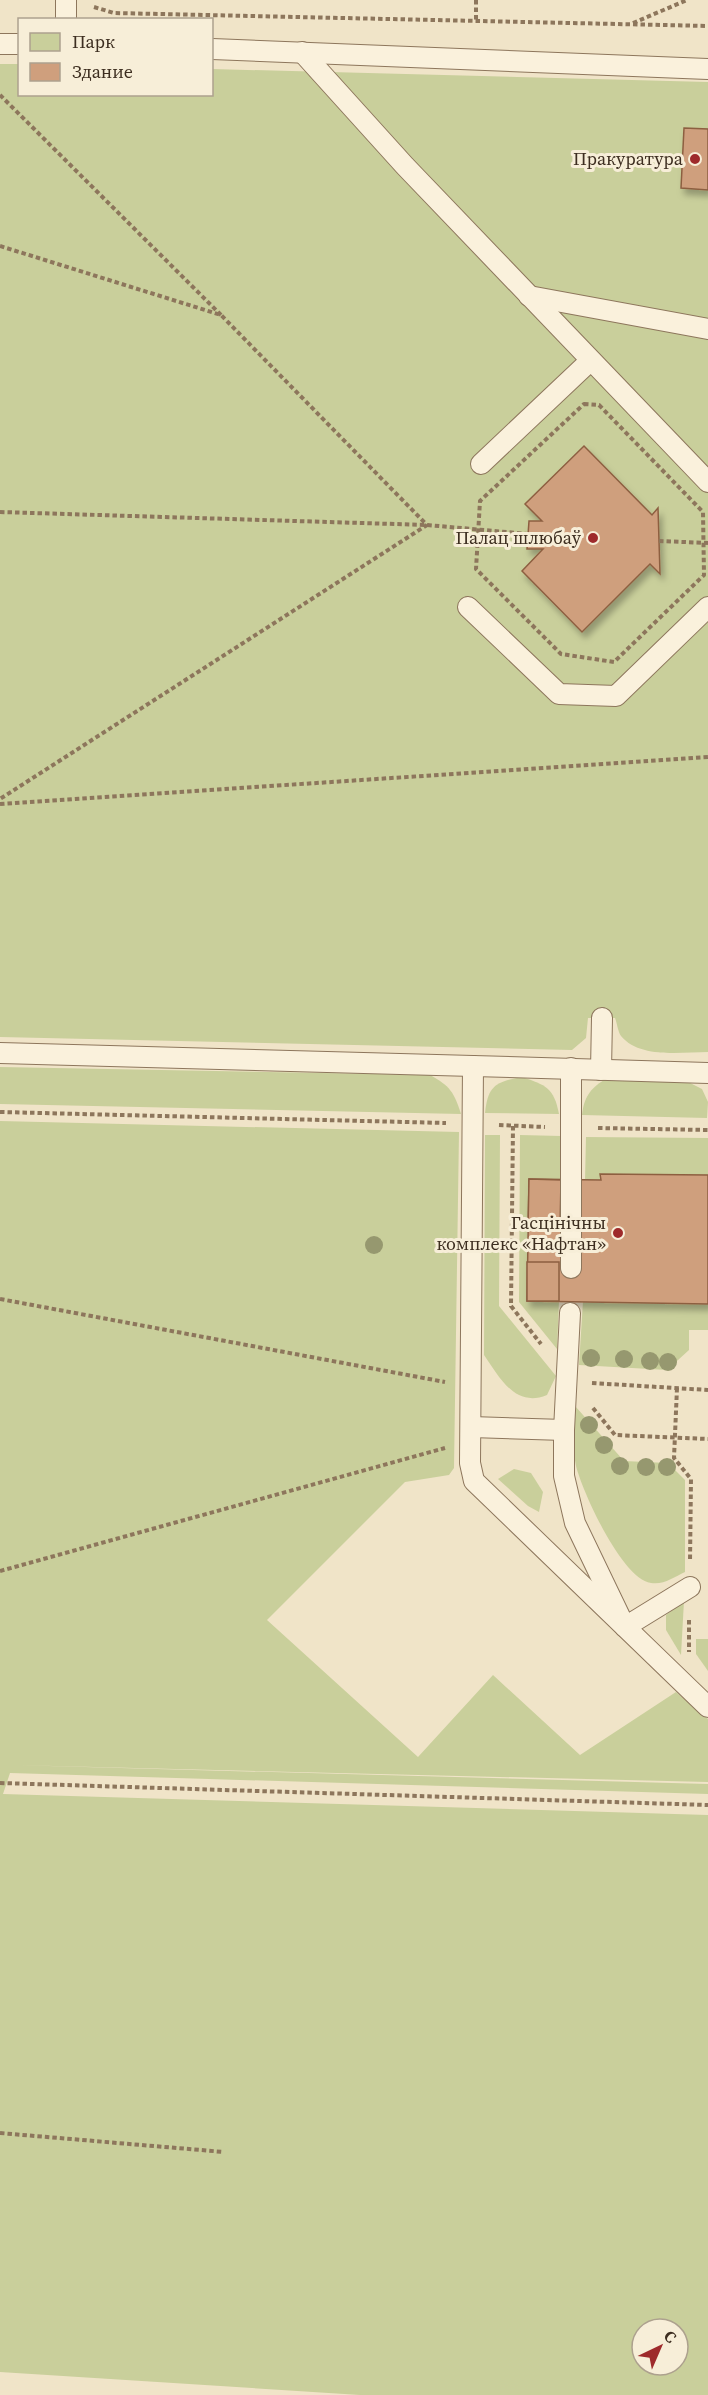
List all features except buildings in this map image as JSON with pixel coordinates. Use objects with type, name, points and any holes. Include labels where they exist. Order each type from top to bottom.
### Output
[{"type":"lane","points":[[67,18],[74,2]]},
{"type":"lane","points":[[0,44],[18,44]]},
{"type":"lane","points":[[213,49],[708,69]]},
{"type":"lane","points":[[302,52],[405,166],[708,482]]},
{"type":"lane","points":[[529,296],[708,329]]},
{"type":"lane","points":[[481,464],[590,361]]},
{"type":"lane","points":[[468,607],[559,694],[616,696],[708,607]]},
{"type":"lane","points":[[601,1070],[602,1018]]},
{"type":"lane","points":[[0,1053],[708,1072]]},
{"type":"lane","points":[[473,1066],[470,1463],[474,1481],[708,1707]]},
{"type":"lane","points":[[571,1068],[571,1268]]},
{"type":"lane","points":[[570,1313],[564,1476],[575,1523],[626,1627]]},
{"type":"lane","points":[[471,1434],[564,1430]]},
{"type":"lane","points":[[626,1627],[690,1587]]},
{"type":"path","points":[[476,0],[476,21]]},
{"type":"path","points":[[630,24],[687,0]]},
{"type":"path","points":[[74,2],[114,13],[708,26]]},
{"type":"path","points":[[0,95],[427,525]]},
{"type":"path","points":[[0,246],[221,315]]},
{"type":"path","points":[[584,404],[599,405],[703,512],[706,543],[704,575],[614,662],[561,654],[476,569],[480,501],[584,404]]},
{"type":"path","points":[[0,512],[427,525],[528,534]]},
{"type":"path","points":[[0,799],[427,525]]},
{"type":"path","points":[[659,542],[706,543]]},
{"type":"path","points":[[0,804],[708,757]]},
{"type":"path","points":[[0,1112],[708,1130]]},
{"type":"path","points":[[0,1299],[472,1387]]},
{"type":"path","points":[[583,1382],[708,1390]]},
{"type":"path","points":[[677,1388],[674,1458],[691,1479],[689,1651],[695,1660]]},
{"type":"path","points":[[0,1571],[471,1434]]},
{"type":"path","points":[[688,1439],[708,1439]]},
{"type":"path","points":[[0,1783],[708,1805]]},
{"type":"path","points":[[0,2133],[225,2152]]},
{"type":"green space","points":[[0,64],[18,64],[18,96],[213,96],[213,69],[708,82],[708,1052],[662,1053],[639,1048],[621,1036],[615,1018],[588,1018],[586,1038],[572,1050],[0,1037]]},
{"type":"green space","points":[[0,1067],[430,1075],[450,1090],[461,1114],[0,1104]]},
{"type":"green space","points":[[522,1077],[548,1089],[554,1098],[559,1114],[485,1113],[488,1096],[495,1086]]},
{"type":"green space","points":[[604,1080],[688,1082],[702,1089],[708,1102],[707,1118],[582,1115],[588,1094]]},
{"type":"green space","points":[[0,1121],[459,1132],[454,1468],[449,1475],[405,1482],[267,1620],[418,1757],[493,1675],[580,1755],[676,1692],[708,1719],[708,1782],[13,1765],[708,1784],[708,1794],[10,1773],[3,1794],[708,1815],[708,2395],[360,2395],[0,2372]]},
{"type":"green space","points":[[485,1135],[500,1135],[499,1306],[556,1376],[547,1395],[536,1398],[517,1394],[496,1373],[484,1355]]},
{"type":"green space","points":[[520,1135],[561,1136],[561,1180],[529,1179],[527,1262],[559,1301],[557,1349],[519,1302]]},
{"type":"green space","points":[[586,1137],[708,1138],[708,1175],[601,1174],[601,1180],[585,1180]]},
{"type":"green space","points":[[583,1301],[708,1304],[708,1330],[689,1330],[689,1350],[667,1370],[579,1365]]},
{"type":"green space","points":[[575,1406],[624,1461],[668,1463],[685,1480],[685,1572],[665,1582],[651,1583],[640,1578],[616,1551],[595,1514],[576,1466]]},
{"type":"green space","points":[[514,1469],[531,1473],[543,1492],[539,1512],[528,1506],[498,1479]]},
{"type":"green space","points":[[684,1601],[681,1655],[666,1630],[666,1615]]},
{"type":"green space","points":[[696,1639],[708,1639],[708,1671],[696,1654]]},
{"type":"place","name":"Пракуратура","points":[[695,159]]},
{"type":"place","name":"Палац шлюбаў","points":[[593,538]]},
{"type":"place","name":"Гасцінічны комплекс «Нафтан»","points":[[618,1233]]}]
